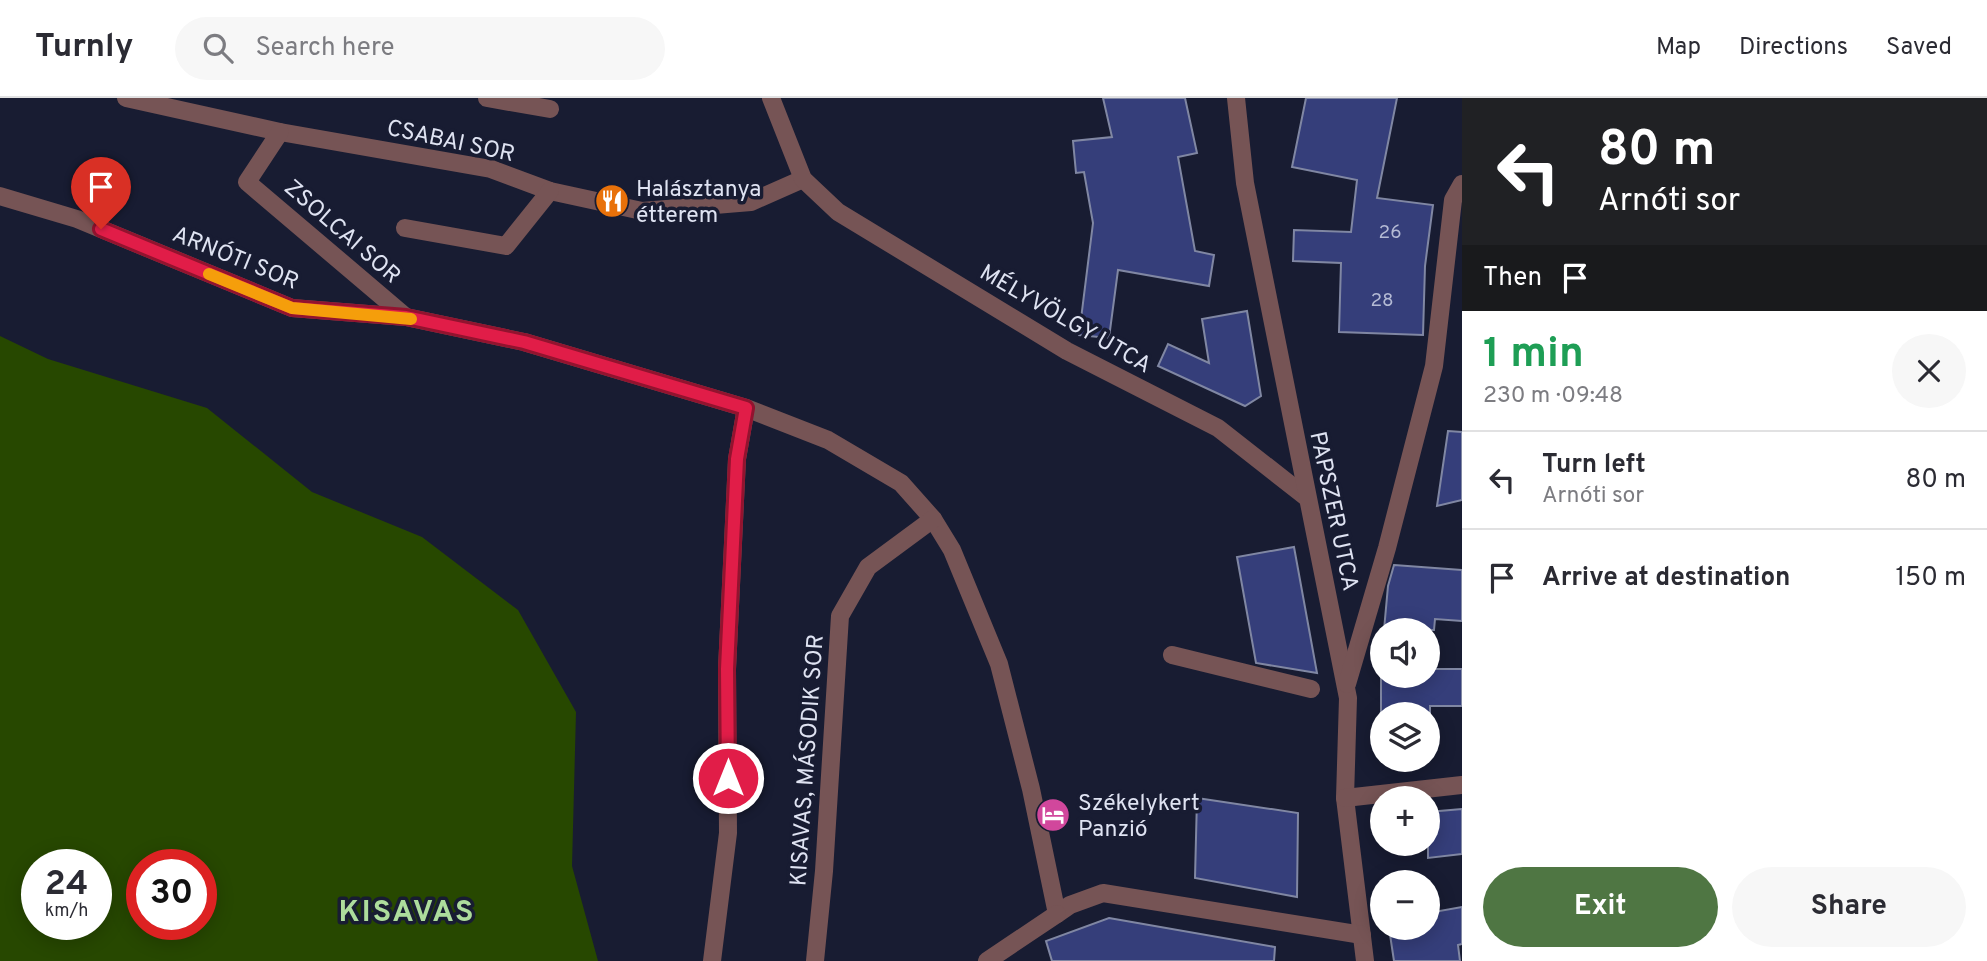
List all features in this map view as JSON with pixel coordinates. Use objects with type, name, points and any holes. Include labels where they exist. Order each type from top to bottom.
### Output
[{"type":"street","name":"CSABAI SOR","points":[[126,98],[280,132],[491,169],[550,191],[642,211],[751,202],[803,179]]},
{"type":"street","points":[[487,98],[550,109]]},
{"type":"street","points":[[771,98],[803,179]]},
{"type":"street","name":"PAPSZER UTCA","points":[[1236,98],[1245,183],[1346,687],[1345,798],[1365,961]]},
{"type":"street","name":"ZSOLCAI SOR","points":[[280,132],[247,182],[406,317]]},
{"type":"street","name":"MÉLYVÖLGY UTCA","points":[[803,179],[838,212],[1067,351],[1218,428],[1306,497]]},
{"type":"street","points":[[1346,687],[1387,548],[1434,366],[1453,200],[1462,184]]},
{"type":"street","points":[[405,228],[506,246],[550,191]]},
{"type":"street","name":"ARNÓTI SOR","points":[[0,196],[77,219],[292,308],[406,317],[524,342],[746,408],[828,440],[901,483],[933,519],[952,550],[999,664],[1031,789],[1056,914]]},
{"type":"street","points":[[712,961],[728,833],[728,656],[737,459],[746,408]]},
{"type":"street","name":"KISAVAS, MÁSODIK SOR","points":[[815,961],[824,871],[840,616],[868,567],[933,519]]},
{"type":"street","points":[[1172,655],[1311,689]]},
{"type":"street","points":[[1345,798],[1462,785]]},
{"type":"street","points":[[987,961],[1070,905],[1103,893],[1362,935]]},
{"type":"green space","points":[[0,336],[48,359],[207,408],[312,492],[422,537],[518,610],[576,712],[572,866],[598,961],[0,961]]},
{"type":"building","points":[[1103,98],[1185,98],[1197,153],[1178,157],[1195,251],[1214,255],[1209,286],[1118,270],[1109,338],[1079,335],[1093,223],[1084,172],[1076,173],[1073,141],[1112,137]]},
{"type":"building","points":[[1306,98],[1397,98],[1377,198],[1433,205],[1425,266],[1423,335],[1339,332],[1341,263],[1293,261],[1294,230],[1351,232],[1357,180],[1292,167]]},
{"type":"building","points":[[1247,311],[1261,396],[1245,406],[1158,366],[1168,344],[1209,363],[1202,319]]},
{"type":"building","points":[[1448,431],[1462,432],[1462,500],[1437,506]]},
{"type":"building","points":[[1294,547],[1317,673],[1256,663],[1237,557]]},
{"type":"building","points":[[1394,565],[1462,570],[1462,621],[1440,618],[1385,618],[1388,586]]},
{"type":"building","points":[[1440,669],[1462,669],[1462,706],[1440,706],[1440,702],[1381,702],[1381,688],[1440,688]]},
{"type":"building","points":[[1197,798],[1298,813],[1297,897],[1195,878]]},
{"type":"building","points":[[1462,809],[1462,854],[1428,858],[1440,856],[1440,811]]},
{"type":"building","points":[[1462,907],[1462,944],[1458,945],[1460,961],[1394,961],[1391,940],[1440,940],[1440,911]]},
{"type":"building","points":[[1109,918],[1275,947],[1274,961],[1052,961],[1046,941]]},
{"type":"slow traffic","points":[[209,274],[292,308],[411,319]]},
{"type":"place","name":"Halásztanya étterem","points":[[612,201]]},
{"type":"place","name":"Székelykert Panzió","points":[[1053,815]]},
{"type":"district","name":"KISAVAS","points":[[407,911]]},
{"type":"route","points":[[101,229],[292,308],[406,317],[524,342],[746,408],[737,459],[727,669],[728,778]]}]
